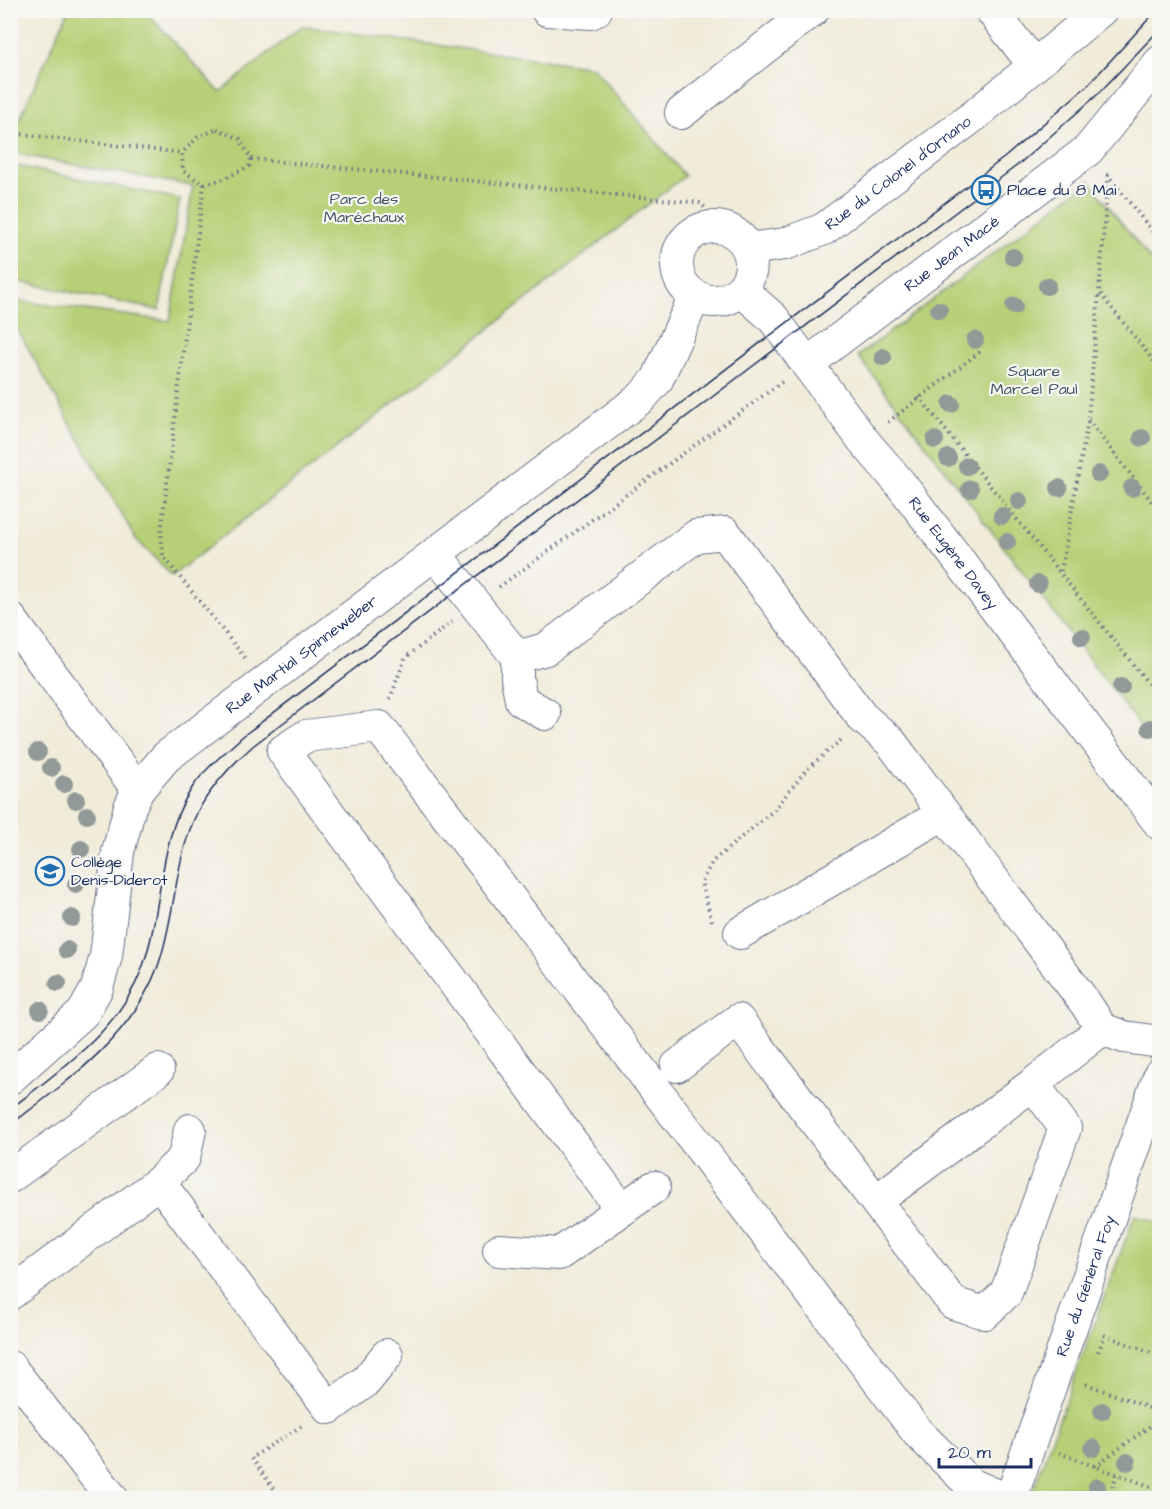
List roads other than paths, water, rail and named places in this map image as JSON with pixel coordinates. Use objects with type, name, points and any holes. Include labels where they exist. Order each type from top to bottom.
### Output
[{"type":"street","points":[[547,10],[591,13],[596,10]]},
{"type":"street","points":[[681,113],[813,10]]},
{"type":"street","points":[[991,10],[1034,65]]},
{"type":"street","name":"Rue du Colonel d'Ornano","points":[[748,249],[785,244],[824,229],[975,115],[1101,10]]},
{"type":"street","name":"Rue Jean Macé","points":[[807,364],[1088,150],[1160,62]]},
{"type":"street","points":[[720,227],[732,231],[748,249],[750,270],[741,290],[731,297],[719,301],[706,301],[695,296],[680,279],[677,268],[681,246],[698,230],[720,227]]},
{"type":"street","name":"Rue Eugène Davey","points":[[741,290],[773,318],[863,440],[899,482],[1160,824]]},
{"type":"street","name":"Rue Martial Spinneweber","points":[[10,1078],[82,1013],[97,987],[106,956],[118,852],[130,807],[138,790],[166,757],[641,398],[657,380],[695,296]]},
{"type":"street","points":[[516,657],[546,649],[696,536],[725,533],[866,720],[890,741],[1086,1004],[1101,1029],[1124,1037],[1160,1042]]},
{"type":"street","points":[[436,555],[516,657],[521,700],[545,714]]},
{"type":"street","points":[[10,618],[138,790]]},
{"type":"street","points":[[622,1210],[283,751],[306,736],[379,727],[918,1433],[970,1484],[1003,1498]]},
{"type":"street","points":[[740,933],[943,814]]},
{"type":"street","points":[[677,1066],[738,1020],[953,1303],[985,1312],[1006,1293],[1065,1128],[1033,1084]]},
{"type":"street","points":[[876,1202],[1033,1084],[1101,1029]]},
{"type":"street","points":[[10,1177],[158,1070]]},
{"type":"street","name":"Rue du Général Foy","points":[[1011,1498],[1160,1074]]},
{"type":"street","points":[[10,1294],[159,1182],[184,1158],[190,1130]]},
{"type":"street","points":[[159,1182],[329,1408],[366,1381],[387,1355]]},
{"type":"street","points":[[498,1250],[559,1254],[654,1187]]},
{"type":"street","points":[[10,1367],[112,1498]]},
{"type":"tram line","points":[[10,1109],[85,1048],[118,1013],[131,993],[148,948],[166,854],[180,809],[192,788],[216,760],[243,736],[1005,157],[1088,85],[1157,10]]},
{"type":"tram line","points":[[10,1125],[96,1056],[132,1015],[147,991],[164,947],[190,829],[210,792],[238,760],[254,745],[1019,164],[1097,95],[1160,29]]},
{"type":"place","name":"Place du 8 Mai","points":[[986,190]]},
{"type":"place","name":"Collège Denis-Diderot","points":[[50,871]]},
{"type":"park label","name":"Parc des Maréchaux","points":[[364,208]]},
{"type":"park label","name":"Square Marcel Paul","points":[[1034,380]]}]
